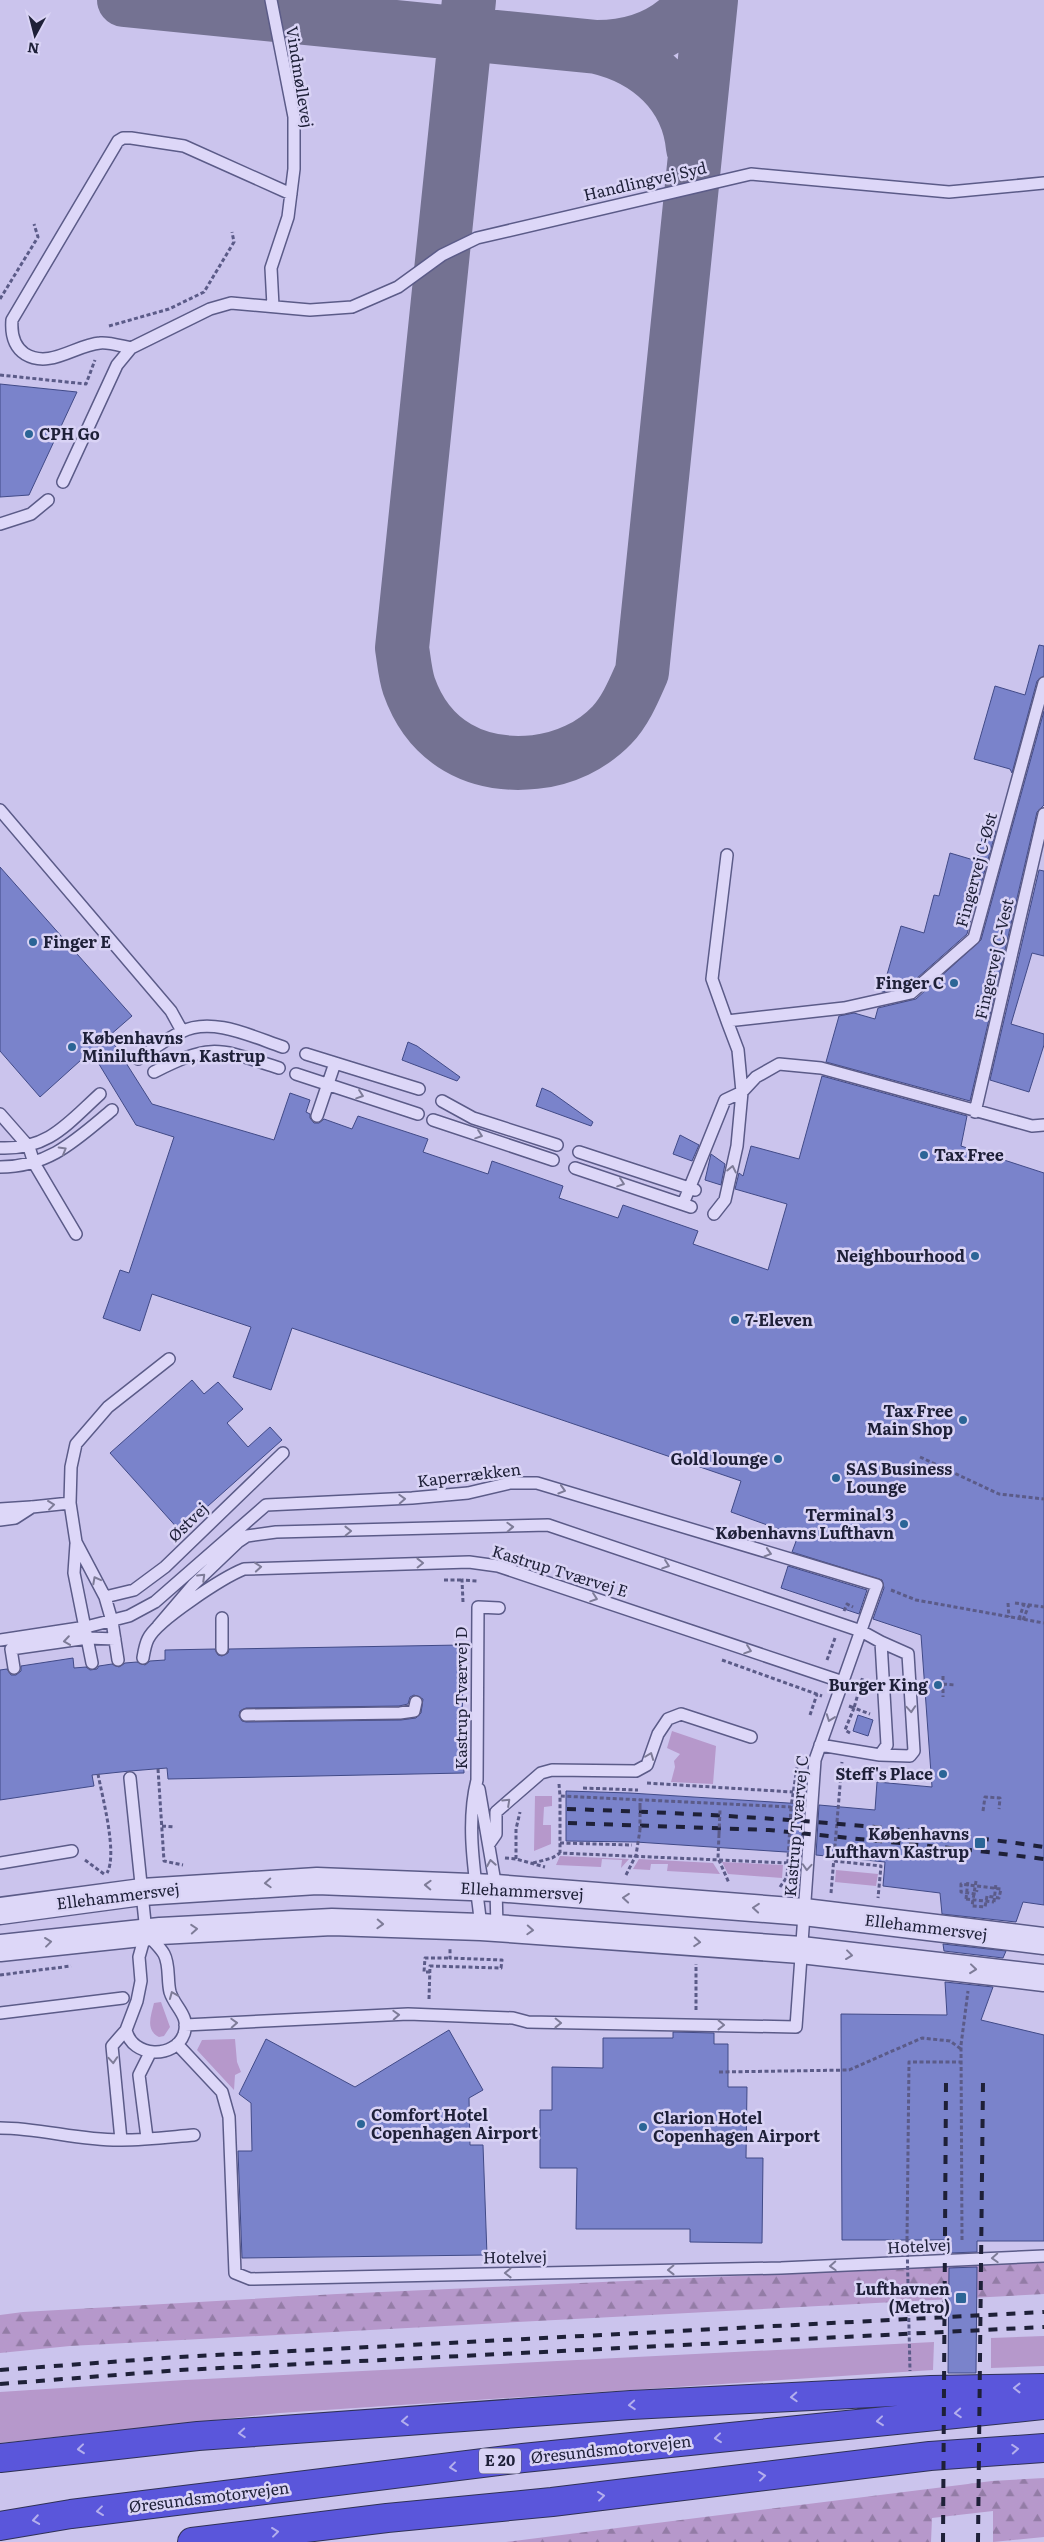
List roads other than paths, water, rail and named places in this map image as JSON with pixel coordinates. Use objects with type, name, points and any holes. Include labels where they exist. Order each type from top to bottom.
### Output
[{"type":"highway","points":[[0,2458],[198,2436],[631,2405],[931,2390],[1044,2388]]},
{"type":"highway","name":"Øresundsmotorvejen","points":[[0,2526],[71,2514],[514,2460],[1044,2405]]},
{"type":"highway","points":[[192,2542],[387,2518],[552,2502],[930,2456],[1044,2448]]},
{"type":"highway","points":[[347,2542],[415,2531],[552,2502]]},
{"type":"street","name":"Ellehammersvej","points":[[0,1911],[142,1892],[317,1881],[486,1888],[804,1912],[1044,1941]]},
{"type":"street","points":[[0,1948],[146,1932],[332,1922],[489,1928],[801,1950],[1044,1978]]},
{"type":"lane","name":"Vindmøllevej","points":[[270,0],[294,117],[294,169],[288,218],[271,268],[273,306]]},
{"type":"lane","points":[[63,482],[117,365],[131,348],[102,342],[54,358],[43,360],[32,358],[21,352],[14,342],[11,331],[12,320],[118,141],[123,138],[131,138],[184,146],[291,194]]},
{"type":"lane","name":"Handlingvej Syd","points":[[131,348],[210,310],[231,303],[310,310],[352,307],[398,287],[442,255],[476,238],[751,174],[950,192],[1044,184]]},
{"type":"lane","points":[[0,524],[31,514],[48,500]]},
{"type":"lane","name":"Fingervej C-Øst","points":[[727,1020],[844,1008],[911,993],[974,938],[1044,683]]},
{"type":"lane","points":[[0,810],[171,1011],[182,1031]]},
{"type":"lane","name":"Fingervej C-Vest","points":[[975,1112],[1044,814]]},
{"type":"lane","points":[[714,1214],[725,1200],[736,1146],[742,1092],[738,1050],[712,979],[727,856]]},
{"type":"lane","points":[[138,1059],[182,1031],[198,1027],[222,1027],[283,1047]]},
{"type":"lane","points":[[154,1072],[182,1058],[204,1051],[224,1051],[279,1068]]},
{"type":"lane","points":[[306,1054],[419,1089]]},
{"type":"lane","points":[[317,1116],[335,1063]]},
{"type":"lane","points":[[575,1168],[687,1206],[725,1100],[742,1092],[756,1077],[779,1064],[820,1068],[975,1112],[1032,1126],[1044,1125]]},
{"type":"lane","points":[[296,1074],[418,1114]]},
{"type":"lane","points":[[0,1148],[29,1147],[59,1132],[100,1094]]},
{"type":"lane","points":[[442,1101],[473,1118],[557,1145]]},
{"type":"lane","points":[[0,1167],[18,1167],[34,1163],[68,1147],[112,1110]]},
{"type":"lane","points":[[0,1114],[29,1147],[34,1163],[76,1234]]},
{"type":"lane","points":[[433,1120],[553,1160]]},
{"type":"lane","points":[[579,1152],[692,1189]]},
{"type":"lane","points":[[92,1663],[74,1573],[76,1542],[70,1503],[71,1467],[76,1444],[108,1408],[169,1359]]},
{"type":"lane","name":"Østvej","points":[[105,1597],[134,1590],[165,1567],[283,1453]]},
{"type":"lane","name":"Kaperrækken","points":[[87,1632],[129,1616],[155,1602],[266,1505],[412,1498],[468,1493],[510,1483],[537,1483],[877,1585],[862,1627]]},
{"type":"lane","points":[[0,1509],[70,1503]]},
{"type":"lane","points":[[0,1520],[15,1518],[32,1507]]},
{"type":"lane","points":[[158,1626],[193,1585],[247,1536],[276,1532],[548,1525],[862,1627],[881,1642],[908,1654],[914,1751],[910,1756],[880,1755],[820,1745]]},
{"type":"lane","points":[[76,1542],[105,1597],[112,1621],[118,1660]]},
{"type":"lane","name":"Kastrup Tværvej E","points":[[143,1658],[148,1639],[158,1626],[228,1575],[244,1569],[469,1562],[498,1566],[844,1682]]},
{"type":"lane","name":"Kastrup Tværvej D","points":[[486,1888],[472,1857],[473,1794],[476,1780],[478,1608],[499,1608]]},
{"type":"lane","points":[[222,1618],[222,1649]]},
{"type":"lane","name":"Kastrup Tværvej C","points":[[186,2025],[429,2015],[513,2018],[528,2022],[796,2026],[815,1760],[862,1627]]},
{"type":"lane","points":[[14,1668],[11,1649],[87,1632]]},
{"type":"lane","points":[[3,1640],[87,1632],[115,1639]]},
{"type":"lane","points":[[880,1755],[887,1745],[881,1642]]},
{"type":"lane","points":[[246,1715],[400,1713],[414,1711],[416,1702]]},
{"type":"lane","points":[[489,1844],[496,1834],[496,1812],[541,1773],[552,1770],[636,1771],[647,1765],[658,1734],[668,1719],[681,1714],[751,1737]]},
{"type":"lane","points":[[121,2140],[112,2046],[126,2030],[140,1991],[139,1957],[146,1932],[130,1778]]},
{"type":"lane","name":"Kastrup Tværvej D","points":[[476,1780],[489,1844],[490,1858],[486,1888],[489,1928]]},
{"type":"lane","points":[[0,1863],[72,1852]]},
{"type":"lane","points":[[486,1888],[489,1928]]},
{"type":"lane","points":[[126,2030],[131,2042],[142,2051],[150,2053],[177,2044],[183,2036],[186,2025],[182,2011],[171,1992],[165,1955],[146,1932]]},
{"type":"lane","points":[[0,2013],[124,1998]]},
{"type":"lane","name":"Hotelvej","points":[[177,2044],[222,2092],[229,2117],[227,2231],[235,2274],[250,2279],[781,2268],[1044,2256]]},
{"type":"lane","points":[[148,2138],[139,2075],[150,2053]]},
{"type":"lane","points":[[0,2128],[29,2128],[54,2134],[121,2140],[194,2135]]},
{"type":"railway","points":[[567,1809],[806,1821],[925,1832],[1044,1847]]},
{"type":"railway","points":[[568,1823],[769,1830],[1044,1859]]},
{"type":"railway","points":[[943,2542],[946,2082]]},
{"type":"railway","points":[[978,2542],[983,2082]]},
{"type":"railway","points":[[0,2370],[178,2357],[1044,2312]]},
{"type":"railway","points":[[0,2384],[180,2370],[1044,2327]]},
{"type":"place","name":"CPH Go","points":[[29,434]]},
{"type":"place","name":"Finger E","points":[[33,942]]},
{"type":"place","name":"Finger C","points":[[954,983]]},
{"type":"place","name":"Københavns Minilufthavn, Kastrup","points":[[72,1047]]},
{"type":"place","name":"Tax Free","points":[[924,1155]]},
{"type":"place","name":"Neighbourhood","points":[[975,1256]]},
{"type":"place","name":"7-Eleven","points":[[735,1320]]},
{"type":"place","name":"Tax Free Main Shop","points":[[963,1420]]},
{"type":"place","name":"Gold lounge","points":[[778,1459]]},
{"type":"place","name":"SAS Business Lounge","points":[[836,1478]]},
{"type":"place","name":"Terminal 3 Københavns Lufthavn","points":[[904,1524]]},
{"type":"place","name":"Burger King","points":[[938,1685]]},
{"type":"place","name":"Steff's Place","points":[[943,1774]]},
{"type":"place","name":"Københavns Lufthavn Kastrup","points":[[980,1843]]},
{"type":"place","name":"Comfort Hotel Copenhagen Airport","points":[[361,2124]]},
{"type":"place","name":"Clarion Hotel Copenhagen Airport","points":[[643,2127]]},
{"type":"place","name":"Lufthavnen (Metro)","points":[[961,2298]]}]
